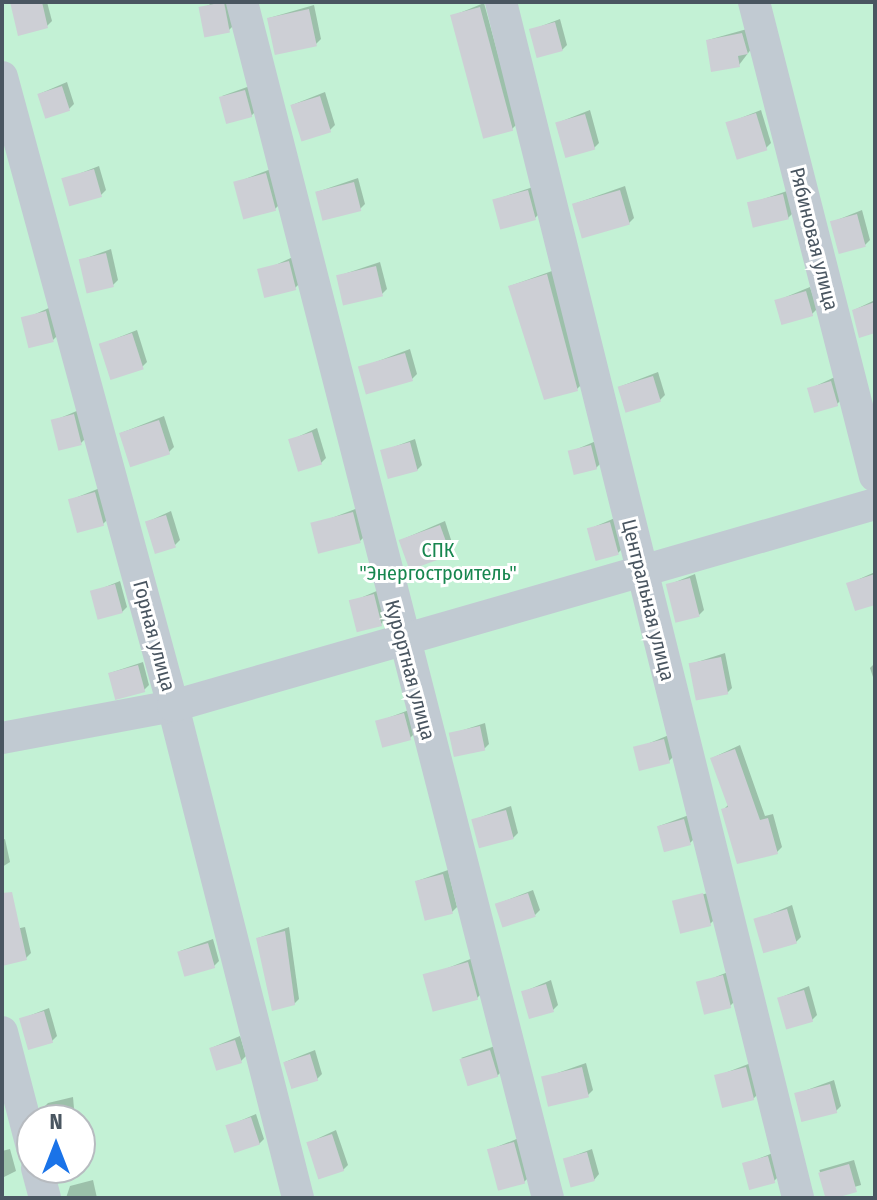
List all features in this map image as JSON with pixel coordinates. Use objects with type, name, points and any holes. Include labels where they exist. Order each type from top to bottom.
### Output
[{"type":"street","name":"Курортная улица","points":[[242,2],[403,643],[548,1198]]},
{"type":"street","name":"Центральная улица","points":[[501,2],[798,1198]]},
{"type":"street","name":"Рябиновая улица","points":[[754,2],[875,476]]},
{"type":"street","name":"Горная улица","points":[[2,77],[173,706],[298,1198]]},
{"type":"street","points":[[2,738],[173,706],[403,643],[875,504]]},
{"type":"street","points":[[2,1032],[21,1104]]},
{"type":"green space","name":"СПК \"Энергостроитель\"","points":[[2,2],[875,2],[875,1198],[2,1198]]},
{"type":"building","points":[[10,2],[42,2],[48,28],[18,36]]},
{"type":"building","points":[[224,2],[230,32],[204,37],[198,7]]},
{"type":"building","points":[[480,7],[513,131],[483,139],[450,15]]},
{"type":"building","points":[[309,9],[317,46],[275,55],[267,18]]},
{"type":"building","points":[[555,22],[563,51],[537,58],[529,29]]},
{"type":"building","points":[[742,33],[748,54],[738,56],[740,67],[711,72],[706,40]]},
{"type":"building","points":[[62,86],[70,111],[45,119],[37,94]]},
{"type":"building","points":[[245,90],[252,117],[226,124],[219,97]]},
{"type":"building","points":[[320,96],[331,132],[301,141],[290,105]]},
{"type":"building","points":[[756,113],[767,150],[737,160],[725,122]]},
{"type":"building","points":[[585,114],[595,150],[565,158],[555,123]]},
{"type":"building","points":[[94,169],[102,197],[69,206],[61,178]]},
{"type":"building","points":[[266,173],[276,211],[243,219],[233,182]]},
{"type":"building","points":[[354,182],[361,211],[322,221],[315,192]]},
{"type":"building","points":[[528,190],[536,220],[500,230],[492,200]]},
{"type":"building","points":[[620,190],[630,225],[582,238],[572,204]]},
{"type":"building","points":[[783,194],[789,219],[753,228],[747,202]]},
{"type":"building","points":[[857,214],[866,247],[839,254],[830,221]]},
{"type":"building","points":[[106,253],[114,287],[87,293],[79,259]]},
{"type":"building","points":[[289,261],[296,290],[264,298],[257,269]]},
{"type":"building","points":[[376,266],[383,296],[343,305],[336,275]]},
{"type":"building","points":[[547,274],[578,391],[544,400],[508,286]]},
{"type":"building","points":[[806,291],[813,316],[781,325],[774,300]]},
{"type":"building","points":[[875,302],[875,333],[859,338],[852,310]]},
{"type":"building","points":[[46,311],[54,342],[29,348],[21,317]]},
{"type":"building","points":[[132,333],[144,369],[110,380],[99,344]]},
{"type":"building","points":[[405,353],[413,381],[366,394],[358,367]]},
{"type":"building","points":[[653,376],[661,402],[626,413],[618,387]]},
{"type":"building","points":[[831,381],[838,406],[814,413],[807,388]]},
{"type":"building","points":[[74,414],[82,445],[58,451],[51,420]]},
{"type":"building","points":[[159,420],[170,454],[130,467],[119,433]]},
{"type":"building","points":[[312,432],[322,465],[298,472],[288,439]]},
{"type":"building","points":[[410,442],[418,471],[388,479],[380,450]]},
{"type":"building","points":[[591,445],[597,469],[574,475],[568,451]]},
{"type":"building","points":[[95,492],[104,526],[77,533],[68,499]]},
{"type":"building","points":[[353,512],[361,543],[318,554],[310,523]]},
{"type":"building","points":[[166,515],[176,548],[155,554],[145,521]]},
{"type":"building","points":[[610,522],[619,555],[596,561],[587,528]]},
{"type":"building","points":[[440,525],[451,555],[410,570],[399,540]]},
{"type":"building","points":[[875,574],[875,605],[855,611],[846,583]]},
{"type":"building","points":[[690,578],[700,617],[675,623],[666,584]]},
{"type":"building","points":[[115,584],[123,613],[98,620],[90,591]]},
{"type":"building","points":[[374,594],[382,626],[357,632],[349,600]]},
{"type":"building","points":[[721,657],[728,694],[696,701],[689,663]]},
{"type":"building","points":[[138,665],[145,692],[115,700],[108,673]]},
{"type":"building","points":[[404,713],[411,740],[382,748],[375,721]]},
{"type":"building","points":[[480,726],[485,750],[454,757],[449,733]]},
{"type":"building","points":[[664,739],[670,763],[639,771],[633,747]]},
{"type":"building","points":[[735,749],[760,820],[768,818],[778,854],[737,864],[721,809],[728,807],[710,758]]},
{"type":"building","points":[[506,810],[514,839],[479,848],[471,819]]},
{"type":"building","points":[[684,819],[691,845],[664,852],[657,826]]},
{"type":"building","points":[[443,874],[453,914],[425,921],[415,881]]},
{"type":"building","points":[[12,892],[27,960],[2,966],[2,893]]},
{"type":"building","points":[[528,893],[536,917],[502,928],[495,904]]},
{"type":"building","points":[[703,893],[711,926],[680,934],[672,901]]},
{"type":"building","points":[[787,909],[797,944],[763,953],[753,919]]},
{"type":"building","points":[[285,931],[295,1005],[272,1011],[256,938]]},
{"type":"building","points":[[208,943],[215,968],[184,977],[177,952]]},
{"type":"building","points":[[468,962],[478,1000],[433,1012],[423,974]]},
{"type":"building","points":[[723,975],[731,1008],[704,1015],[696,982]]},
{"type":"building","points":[[546,984],[554,1012],[529,1019],[521,991]]},
{"type":"building","points":[[804,990],[813,1022],[786,1029],[777,998]]},
{"type":"building","points":[[44,1011],[53,1043],[28,1050],[19,1018]]},
{"type":"building","points":[[235,1040],[242,1063],[216,1071],[209,1048]]},
{"type":"building","points":[[490,1050],[498,1077],[468,1086],[459,1059]]},
{"type":"building","points":[[310,1054],[318,1081],[291,1089],[283,1062]]},
{"type":"building","points":[[582,1067],[589,1097],[548,1107],[541,1076]]},
{"type":"building","points":[[746,1067],[754,1100],[722,1108],[714,1075]]},
{"type":"building","points":[[830,1084],[837,1113],[801,1122],[794,1093]]},
{"type":"building","points":[[251,1117],[260,1145],[234,1153],[225,1125]]},
{"type":"building","points":[[332,1134],[344,1171],[318,1179],[306,1142]]},
{"type":"building","points":[[514,1142],[525,1184],[498,1191],[487,1149]]},
{"type":"building","points":[[587,1152],[595,1181],[571,1187],[563,1158]]},
{"type":"building","points":[[768,1156],[775,1183],[749,1190],[742,1163]]},
{"type":"building","points":[[849,1164],[857,1192],[825,1198],[818,1173]]}]
